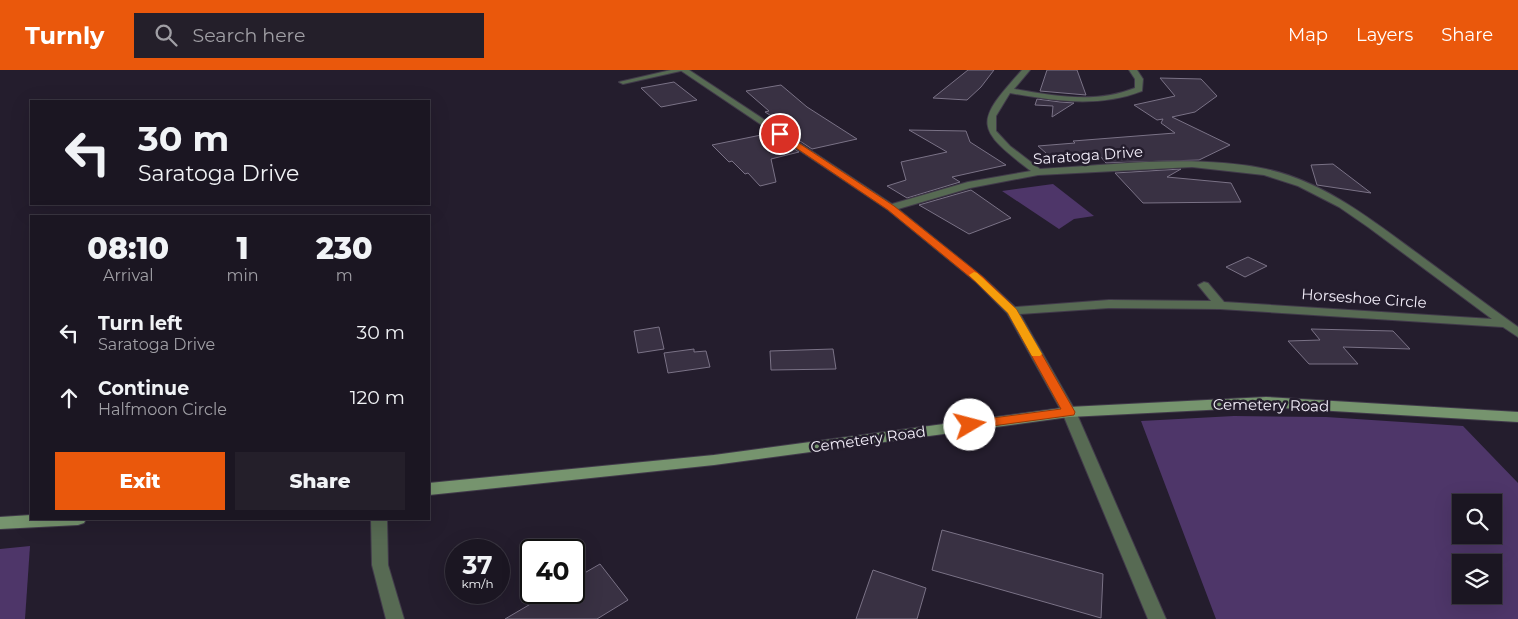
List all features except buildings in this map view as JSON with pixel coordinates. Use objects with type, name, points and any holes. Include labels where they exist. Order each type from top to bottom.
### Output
[{"type":"street","points":[[623,82],[683,70],[891,208],[980,280],[1012,311],[1069,412],[1157,619]]},
{"type":"street","points":[[1026,70],[1008,90],[992,116],[993,132],[1000,142],[1038,172]]},
{"type":"street","points":[[1008,90],[1075,99],[1129,94],[1139,89],[1139,79],[1133,70]]},
{"type":"street","name":"Saratoga Drive","points":[[891,208],[968,185],[1038,172],[1192,164],[1269,168],[1350,210],[1447,279],[1518,333]]},
{"type":"street","points":[[1204,285],[1220,305]]},
{"type":"street","name":"Horseshoe Circle","points":[[1012,311],[1109,304],[1220,305],[1506,324]]},
{"type":"street","name":"Cemetery Road","points":[[430,489],[714,460],[1069,412],[1266,402],[1518,417]]},
{"type":"street","points":[[0,523],[57,520]]},
{"type":"street","points":[[379,520],[380,564],[395,619]]},
{"type":"shaded area","points":[[1053,184],[1094,216],[1074,219],[1059,229],[1002,191]]},
{"type":"shaded area","points":[[1234,416],[1326,417],[1463,426],[1518,483],[1518,619],[1216,619],[1141,421]]},
{"type":"shaded area","points":[[30,546],[25,619],[0,619],[0,549]]},
{"type":"slow traffic","points":[[974,275],[1012,311],[1036,354]]},
{"type":"route","points":[[780,134],[891,208],[980,280],[1012,311],[1069,412],[970,425]]}]
